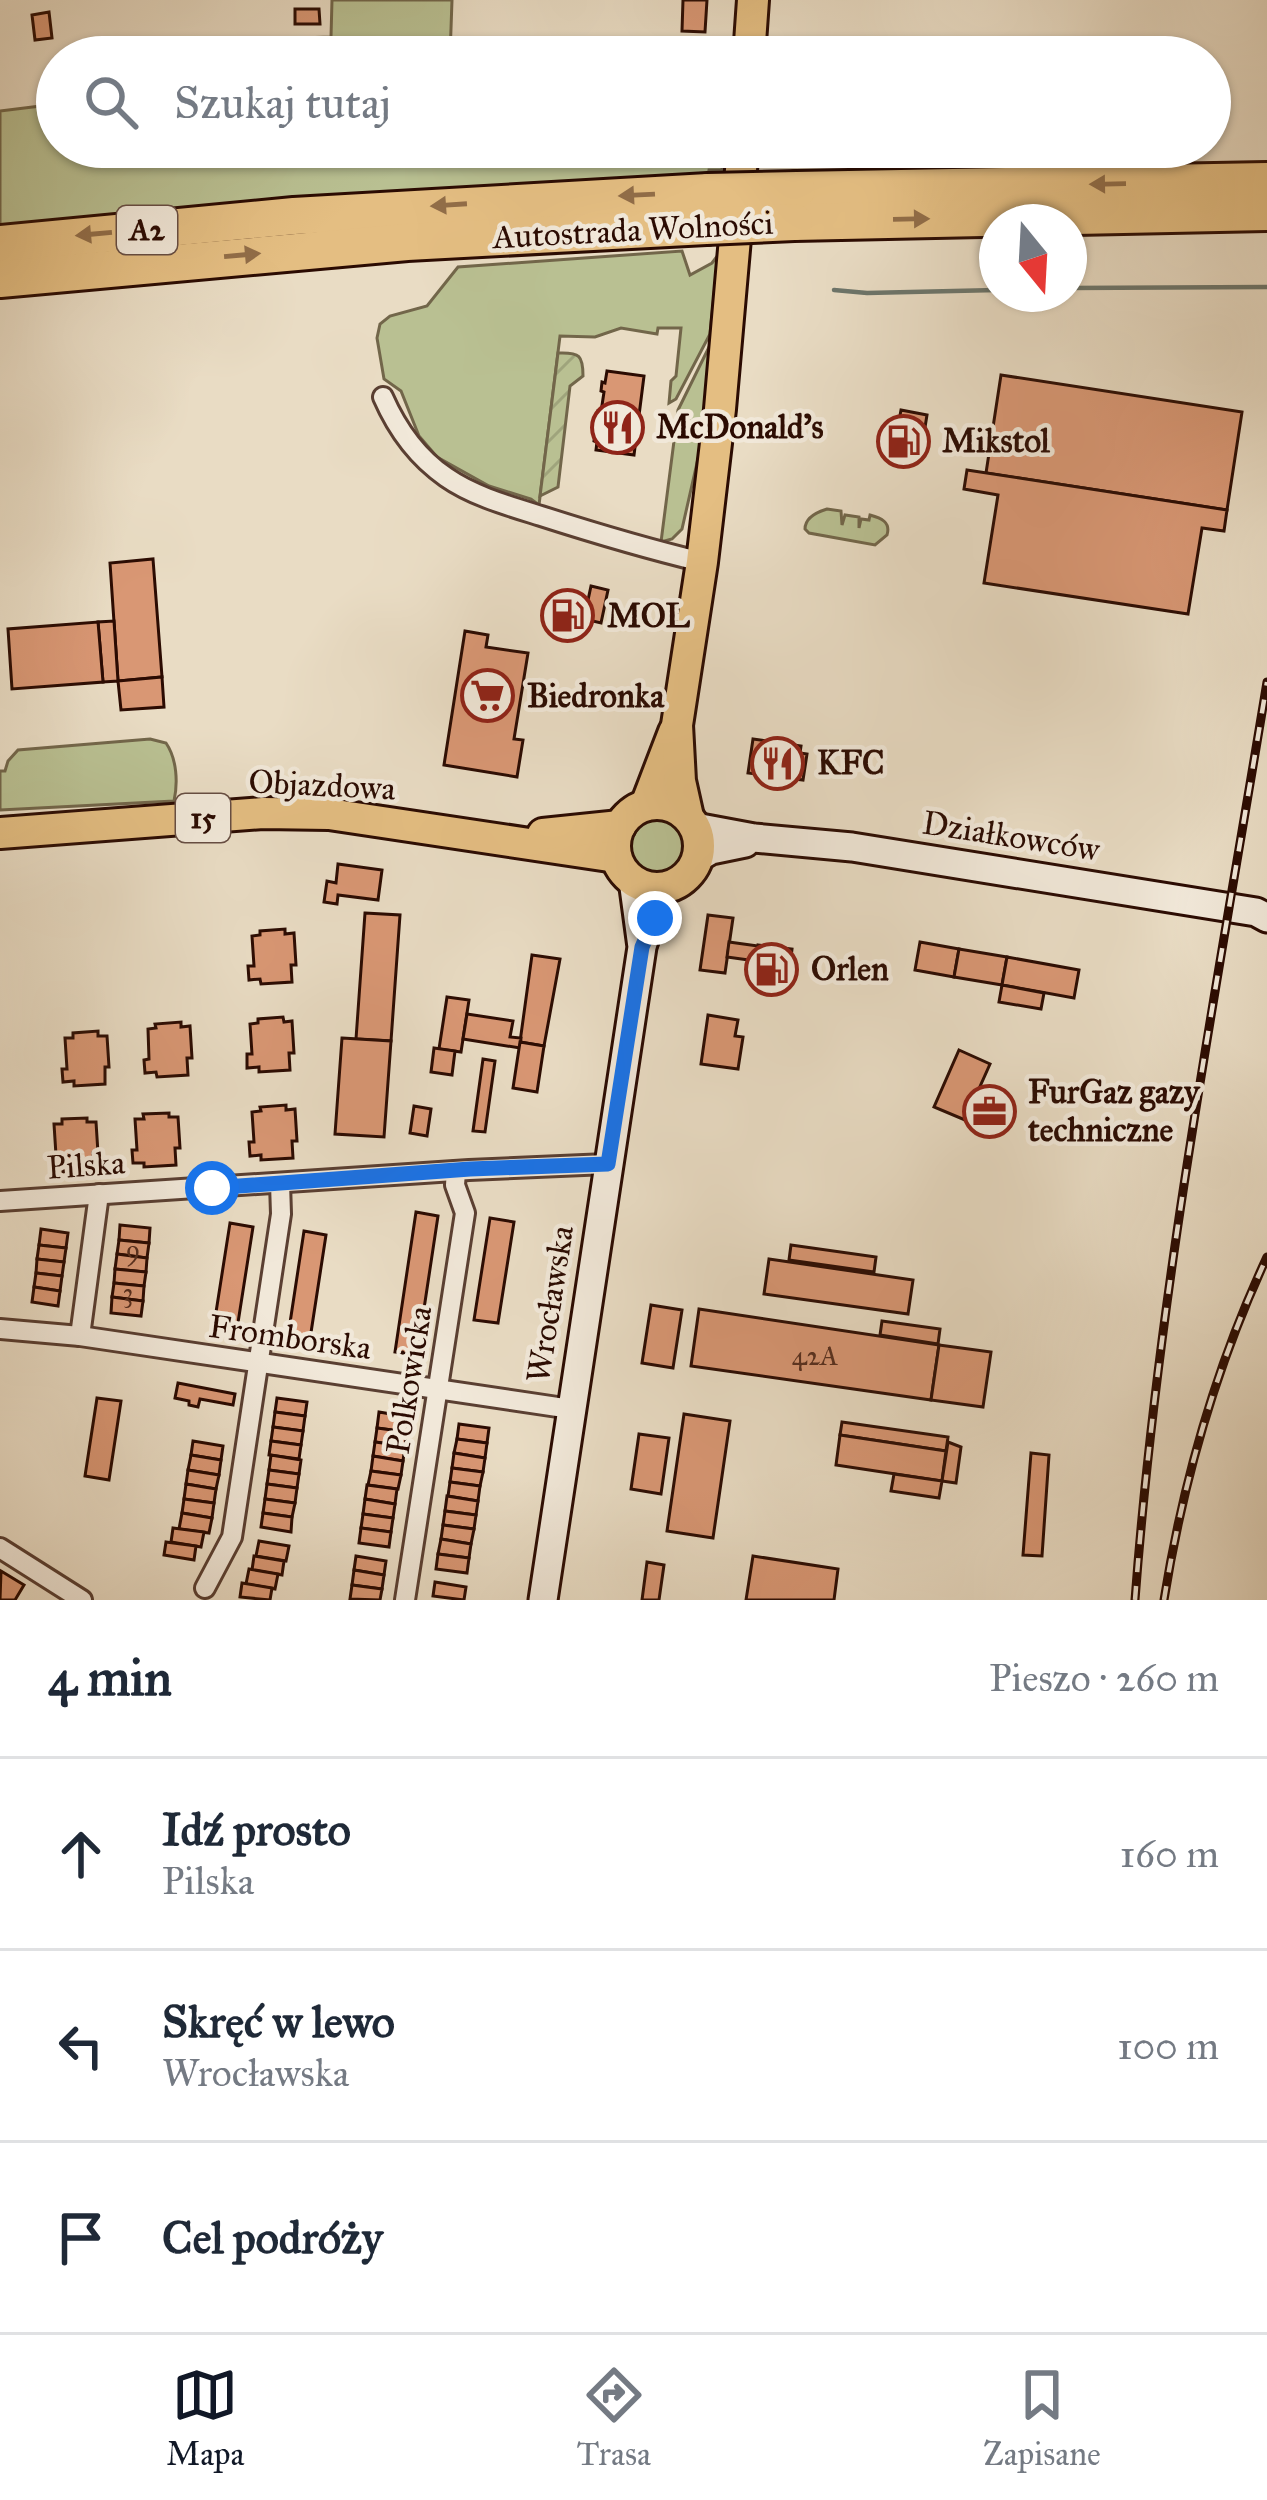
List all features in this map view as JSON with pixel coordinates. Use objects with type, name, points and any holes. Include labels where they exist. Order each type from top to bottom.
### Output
[{"type":"highway","name":"Autostrada Wolności","points":[[0,244],[294,216],[795,206],[1267,181]]},
{"type":"highway","name":"Autostrada Wolności","points":[[795,206],[1267,212]]},
{"type":"highway","name":"Autostrada Wolności","points":[[0,279],[707,209]]},
{"type":"main road","points":[[750,36],[753,0]]},
{"type":"main road","points":[[646,805],[677,724],[703,562],[740,168]]},
{"type":"main road","points":[[665,888],[687,876],[693,834],[680,781],[677,724]]},
{"type":"main road","points":[[623,854],[636,809],[646,805],[669,805],[693,834]]},
{"type":"main road","name":"Objazdowa","points":[[0,833],[329,814],[623,854]]},
{"type":"main road","name":"15","points":[[623,854],[648,887],[665,888]]},
{"type":"street","points":[[382,397],[420,455],[459,484],[553,520],[703,562]]},
{"type":"street","name":"Działkowców","points":[[693,834],[711,850],[754,838],[786,839],[1263,914]]},
{"type":"street","name":"Wrocławska","points":[[623,854],[642,947]]},
{"type":"street","name":"Wrocławska","points":[[543,1600],[642,947],[665,888]]},
{"type":"street","name":"Pilska","points":[[0,1201],[608,1164]]},
{"type":"street","name":"Polkowicka","points":[[405,1600],[465,1214],[455,1184],[456,1171]]},
{"type":"street","points":[[205,1588],[232,1537],[281,1214],[280,1183]]},
{"type":"street","points":[[80,1336],[98,1195]]},
{"type":"street","name":"Fromborska","points":[[0,1329],[80,1336],[571,1409]]},
{"type":"street","points":[[0,1548],[82,1600]]},
{"type":"green space","points":[[332,0],[452,0],[451,36],[331,36]]},
{"type":"green space","points":[[36,107],[36,168],[722,168],[709,170],[708,176],[354,197],[0,227],[0,111]]},
{"type":"green space","points":[[682,251],[690,275],[718,255],[710,334],[676,399],[669,403],[681,328],[658,328],[657,334],[621,328],[595,337],[560,336],[539,505],[489,486],[437,457],[419,436],[401,391],[384,379],[377,338],[380,324],[390,316],[427,306],[458,267]]},
{"type":"green space","points":[[714,337],[712,397],[682,529],[661,542],[678,410]]},
{"type":"green space","points":[[558,353],[579,357],[583,376],[570,386],[558,487],[540,496]]},
{"type":"green space","points":[[827,509],[841,511],[842,525],[845,515],[859,517],[859,528],[861,519],[878,518],[886,524],[887,535],[875,545],[809,533],[807,522]]},
{"type":"green space","points":[[150,739],[166,743],[172,756],[174,801],[0,810],[0,771],[5,771],[18,750]]},
{"type":"green space","points":[[656,817],[676,825],[684,845],[676,865],[656,873],[636,865],[628,845],[636,825]]},
{"type":"building","points":[[683,0],[707,0],[705,32],[682,31]]},
{"type":"building","points":[[295,9],[319,9],[320,24],[295,24]]},
{"type":"building","points":[[49,12],[52,36],[36,36],[35,40],[32,15]]},
{"type":"building","name":"McDonald's","points":[[607,371],[644,376],[634,455],[596,450]]},
{"type":"building","points":[[1001,375],[1242,412],[1227,510],[986,473]]},
{"type":"building","points":[[901,410],[927,415],[921,452],[894,448]]},
{"type":"building","points":[[967,470],[1227,510],[1224,531],[1202,528],[1188,614],[984,583],[998,495],[964,489]]},
{"type":"building","points":[[153,559],[162,677],[118,681],[110,563]]},
{"type":"building","points":[[591,586],[608,590],[601,623],[584,619]]},
{"type":"building","points":[[114,621],[118,681],[103,682],[98,622]]},
{"type":"building","points":[[98,622],[103,682],[12,689],[8,629]]},
{"type":"building","name":"Biedronka","points":[[465,631],[488,635],[486,647],[528,653],[514,739],[523,740],[517,777],[444,765]]},
{"type":"building","points":[[162,677],[164,707],[121,710],[118,681]]},
{"type":"building","name":"KFC","points":[[753,739],[801,746],[800,753],[807,754],[803,780],[748,773]]},
{"type":"building","points":[[338,864],[382,870],[378,900],[338,895],[337,904],[324,902],[327,881],[336,883]]},
{"type":"building","points":[[365,913],[400,915],[391,1041],[356,1039]]},
{"type":"building","points":[[708,915],[733,918],[725,973],[700,970]]},
{"type":"building","points":[[285,929],[285,934],[294,933],[292,982],[249,980],[248,966],[254,966],[252,936]]},
{"type":"building","points":[[729,942],[758,946],[756,961],[727,957]]},
{"type":"building","points":[[920,942],[959,949],[954,977],[915,970]]},
{"type":"building","name":"Orlen","points":[[758,945],[792,949],[788,981],[754,977]]},
{"type":"building","points":[[959,949],[1007,957],[1002,985],[954,977]]},
{"type":"building","points":[[532,955],[560,959],[544,1046],[520,1042]]},
{"type":"building","points":[[1007,957],[1079,970],[1074,998],[1002,985]]},
{"type":"building","points":[[1002,985],[1044,993],[1041,1009],[999,1002]]},
{"type":"building","points":[[447,997],[469,1000],[461,1052],[439,1049]]},
{"type":"building","points":[[467,1014],[513,1021],[510,1037],[521,1038],[520,1048],[463,1039]]},
{"type":"building","points":[[708,1015],[738,1020],[735,1036],[743,1037],[738,1069],[701,1064]]},
{"type":"building","points":[[283,1017],[284,1022],[292,1021],[290,1070],[247,1068],[247,1054],[252,1054],[250,1024]]},
{"type":"building","points":[[181,1022],[181,1027],[190,1026],[188,1075],[145,1073],[148,1029]]},
{"type":"building","points":[[98,1031],[98,1036],[107,1036],[105,1084],[63,1082],[65,1038]]},
{"type":"building","points":[[342,1038],[391,1041],[384,1137],[335,1134]]},
{"type":"building","points":[[520,1042],[544,1046],[537,1092],[513,1088]]},
{"type":"building","points":[[434,1048],[455,1051],[452,1075],[431,1072]]},
{"type":"building","points":[[959,1050],[990,1064],[965,1120],[934,1107]]},
{"type":"building","points":[[483,1059],[495,1061],[485,1132],[473,1131]]},
{"type":"building","points":[[977,1091],[1004,1103],[991,1131],[965,1120]]},
{"type":"building","points":[[286,1105],[286,1110],[295,1109],[293,1158],[250,1156],[252,1112]]},
{"type":"building","points":[[414,1106],[431,1109],[427,1136],[410,1133]]},
{"type":"building","points":[[169,1113],[169,1117],[178,1117],[176,1165],[133,1163],[135,1119]]},
{"type":"building","points":[[87,1118],[87,1122],[96,1122],[94,1170],[51,1168],[51,1155],[56,1155],[54,1124]]},
{"type":"building","points":[[416,1212],[438,1216],[417,1355],[395,1352]]},
{"type":"building","points":[[490,1218],[514,1222],[498,1323],[474,1320]]},
{"type":"building","points":[[230,1223],[253,1227],[237,1329],[214,1325]]},
{"type":"building","points":[[120,1225],[150,1228],[149,1243],[119,1240]]},
{"type":"building","points":[[41,1229],[68,1233],[66,1248],[39,1245]]},
{"type":"building","points":[[304,1231],[326,1235],[310,1339],[288,1336]]},
{"type":"building","points":[[119,1240],[149,1243],[147,1258],[117,1254]]},
{"type":"building","points":[[39,1245],[66,1248],[64,1262],[37,1259]]},
{"type":"building","points":[[791,1245],[876,1257],[874,1272],[789,1260]]},
{"type":"building","points":[[117,1254],[147,1258],[146,1272],[115,1269]]},
{"type":"building","points":[[37,1259],[64,1262],[62,1276],[36,1273]]},
{"type":"building","points":[[769,1259],[913,1280],[908,1314],[764,1294]]},
{"type":"building","points":[[115,1269],[146,1272],[144,1286],[114,1283]]},
{"type":"building","points":[[36,1273],[62,1276],[60,1291],[34,1287]]},
{"type":"building","points":[[114,1283],[144,1286],[143,1301],[112,1297]]},
{"type":"building","points":[[34,1287],[60,1291],[58,1306],[32,1302]]},
{"type":"building","points":[[112,1297],[143,1301],[141,1316],[111,1313]]},
{"type":"building","points":[[651,1305],[682,1310],[673,1368],[642,1363]]},
{"type":"building","points":[[699,1309],[939,1345],[931,1400],[691,1366]]},
{"type":"building","points":[[882,1321],[940,1329],[938,1344],[880,1335]]},
{"type":"building","points":[[939,1345],[991,1352],[983,1407],[931,1400]]},
{"type":"building","points":[[178,1383],[235,1394],[233,1405],[200,1399],[198,1407],[189,1405],[175,1398]]},
{"type":"building","points":[[97,1398],[121,1401],[109,1480],[85,1476]]},
{"type":"building","points":[[277,1398],[307,1402],[305,1416],[275,1412]]},
{"type":"building","points":[[275,1412],[305,1416],[303,1431],[273,1427]]},
{"type":"building","points":[[379,1412],[409,1417],[407,1432],[377,1428]]},
{"type":"building","points":[[684,1414],[730,1421],[713,1538],[667,1531]]},
{"type":"building","points":[[842,1422],[948,1437],[946,1451],[840,1435]]},
{"type":"building","points":[[459,1424],[489,1428],[487,1443],[457,1439]]},
{"type":"building","points":[[273,1427],[303,1431],[301,1445],[271,1441]]},
{"type":"building","points":[[377,1428],[407,1432],[405,1446],[375,1442]]},
{"type":"building","points":[[639,1434],[669,1438],[661,1494],[631,1489]]},
{"type":"building","points":[[840,1435],[946,1451],[942,1481],[836,1465]]},
{"type":"building","points":[[457,1439],[487,1443],[485,1458],[454,1453]]},
{"type":"building","points":[[193,1441],[223,1446],[221,1460],[191,1455]]},
{"type":"building","points":[[271,1441],[301,1445],[299,1459],[269,1455]]},
{"type":"building","points":[[375,1442],[405,1446],[403,1461],[373,1456]]},
{"type":"building","points":[[948,1442],[961,1447],[956,1483],[942,1481]]},
{"type":"building","points":[[454,1453],[485,1458],[483,1472],[452,1468]]},
{"type":"building","points":[[1031,1453],[1049,1455],[1042,1556],[1023,1555]]},
{"type":"building","points":[[191,1455],[221,1460],[219,1475],[188,1470]]},
{"type":"building","points":[[271,1455],[301,1460],[299,1474],[269,1470]]},
{"type":"building","points":[[373,1456],[403,1461],[401,1475],[371,1471]]},
{"type":"building","points":[[452,1468],[483,1472],[480,1486],[450,1482]]},
{"type":"building","points":[[188,1470],[219,1475],[216,1489],[186,1484]]},
{"type":"building","points":[[269,1470],[299,1474],[297,1488],[267,1484]]},
{"type":"building","points":[[371,1471],[401,1475],[398,1489],[368,1485]]},
{"type":"building","points":[[894,1474],[942,1481],[939,1498],[891,1491]]},
{"type":"building","points":[[450,1482],[480,1486],[478,1501],[448,1496]]},
{"type":"building","points":[[186,1484],[216,1489],[214,1503],[184,1499]]},
{"type":"building","points":[[267,1484],[297,1488],[295,1503],[265,1499]]},
{"type":"building","points":[[367,1485],[397,1489],[395,1504],[365,1499]]},
{"type":"building","points":[[447,1496],[478,1501],[476,1515],[445,1511]]},
{"type":"building","points":[[184,1499],[214,1503],[212,1518],[182,1513]]},
{"type":"building","points":[[265,1499],[295,1503],[292,1517],[263,1513]]},
{"type":"building","points":[[365,1499],[395,1504],[393,1518],[363,1514]]},
{"type":"building","points":[[445,1511],[476,1515],[474,1529],[443,1525]]},
{"type":"building","points":[[182,1513],[212,1518],[209,1533],[179,1529]]},
{"type":"building","points":[[263,1513],[292,1517],[291,1532],[261,1527]]},
{"type":"building","points":[[363,1514],[393,1518],[391,1532],[361,1528]]},
{"type":"building","points":[[443,1525],[474,1529],[471,1544],[441,1539]]},
{"type":"building","points":[[173,1528],[204,1532],[201,1547],[171,1542]]},
{"type":"building","points":[[361,1528],[391,1532],[389,1547],[359,1543]]},
{"type":"building","points":[[441,1539],[471,1544],[469,1558],[438,1554]]},
{"type":"building","points":[[259,1541],[289,1546],[286,1561],[256,1556]]},
{"type":"building","points":[[166,1542],[196,1546],[194,1560],[164,1555]]},
{"type":"building","points":[[438,1554],[469,1558],[467,1573],[436,1569]]},
{"type":"building","points":[[254,1556],[284,1561],[282,1575],[252,1570]]},
{"type":"building","points":[[356,1556],[386,1561],[384,1575],[354,1570]]},
{"type":"building","points":[[753,1556],[838,1569],[834,1600],[746,1600]]},
{"type":"building","points":[[647,1562],[664,1565],[659,1600],[642,1600]]},
{"type":"building","points":[[249,1569],[278,1574],[275,1589],[246,1584]]},
{"type":"building","points":[[354,1570],[384,1575],[382,1589],[352,1585]]},
{"type":"building","points":[[1,1571],[24,1585],[15,1600],[0,1600]]},
{"type":"building","points":[[435,1582],[466,1587],[464,1600],[433,1596]]},
{"type":"building","points":[[242,1583],[272,1588],[270,1600],[240,1597]]},
{"type":"building","points":[[352,1585],[382,1589],[380,1600],[350,1599]]},
{"type":"waterway","points":[[1087,288],[1267,287]]},
{"type":"waterway","points":[[834,290],[979,290]]},
{"type":"railway","points":[[1135,1600],[1174,1255],[1267,682]]},
{"type":"railway","points":[[1164,1600],[1204,1425],[1232,1340],[1267,1257]]},
{"type":"place","name":"McDonald's","points":[[617,427]]},
{"type":"place","name":"Mikstol","points":[[903,441]]},
{"type":"place","name":"MOL","points":[[568,616]]},
{"type":"place","name":"Biedronka","points":[[488,696]]},
{"type":"place","name":"KFC","points":[[778,763]]},
{"type":"place","name":"Orlen","points":[[772,969]]},
{"type":"place","name":"FurGaz gazy techniczne","points":[[989,1111]]},
{"type":"route","points":[[212,1188],[608,1164],[642,947],[655,918]]}]
